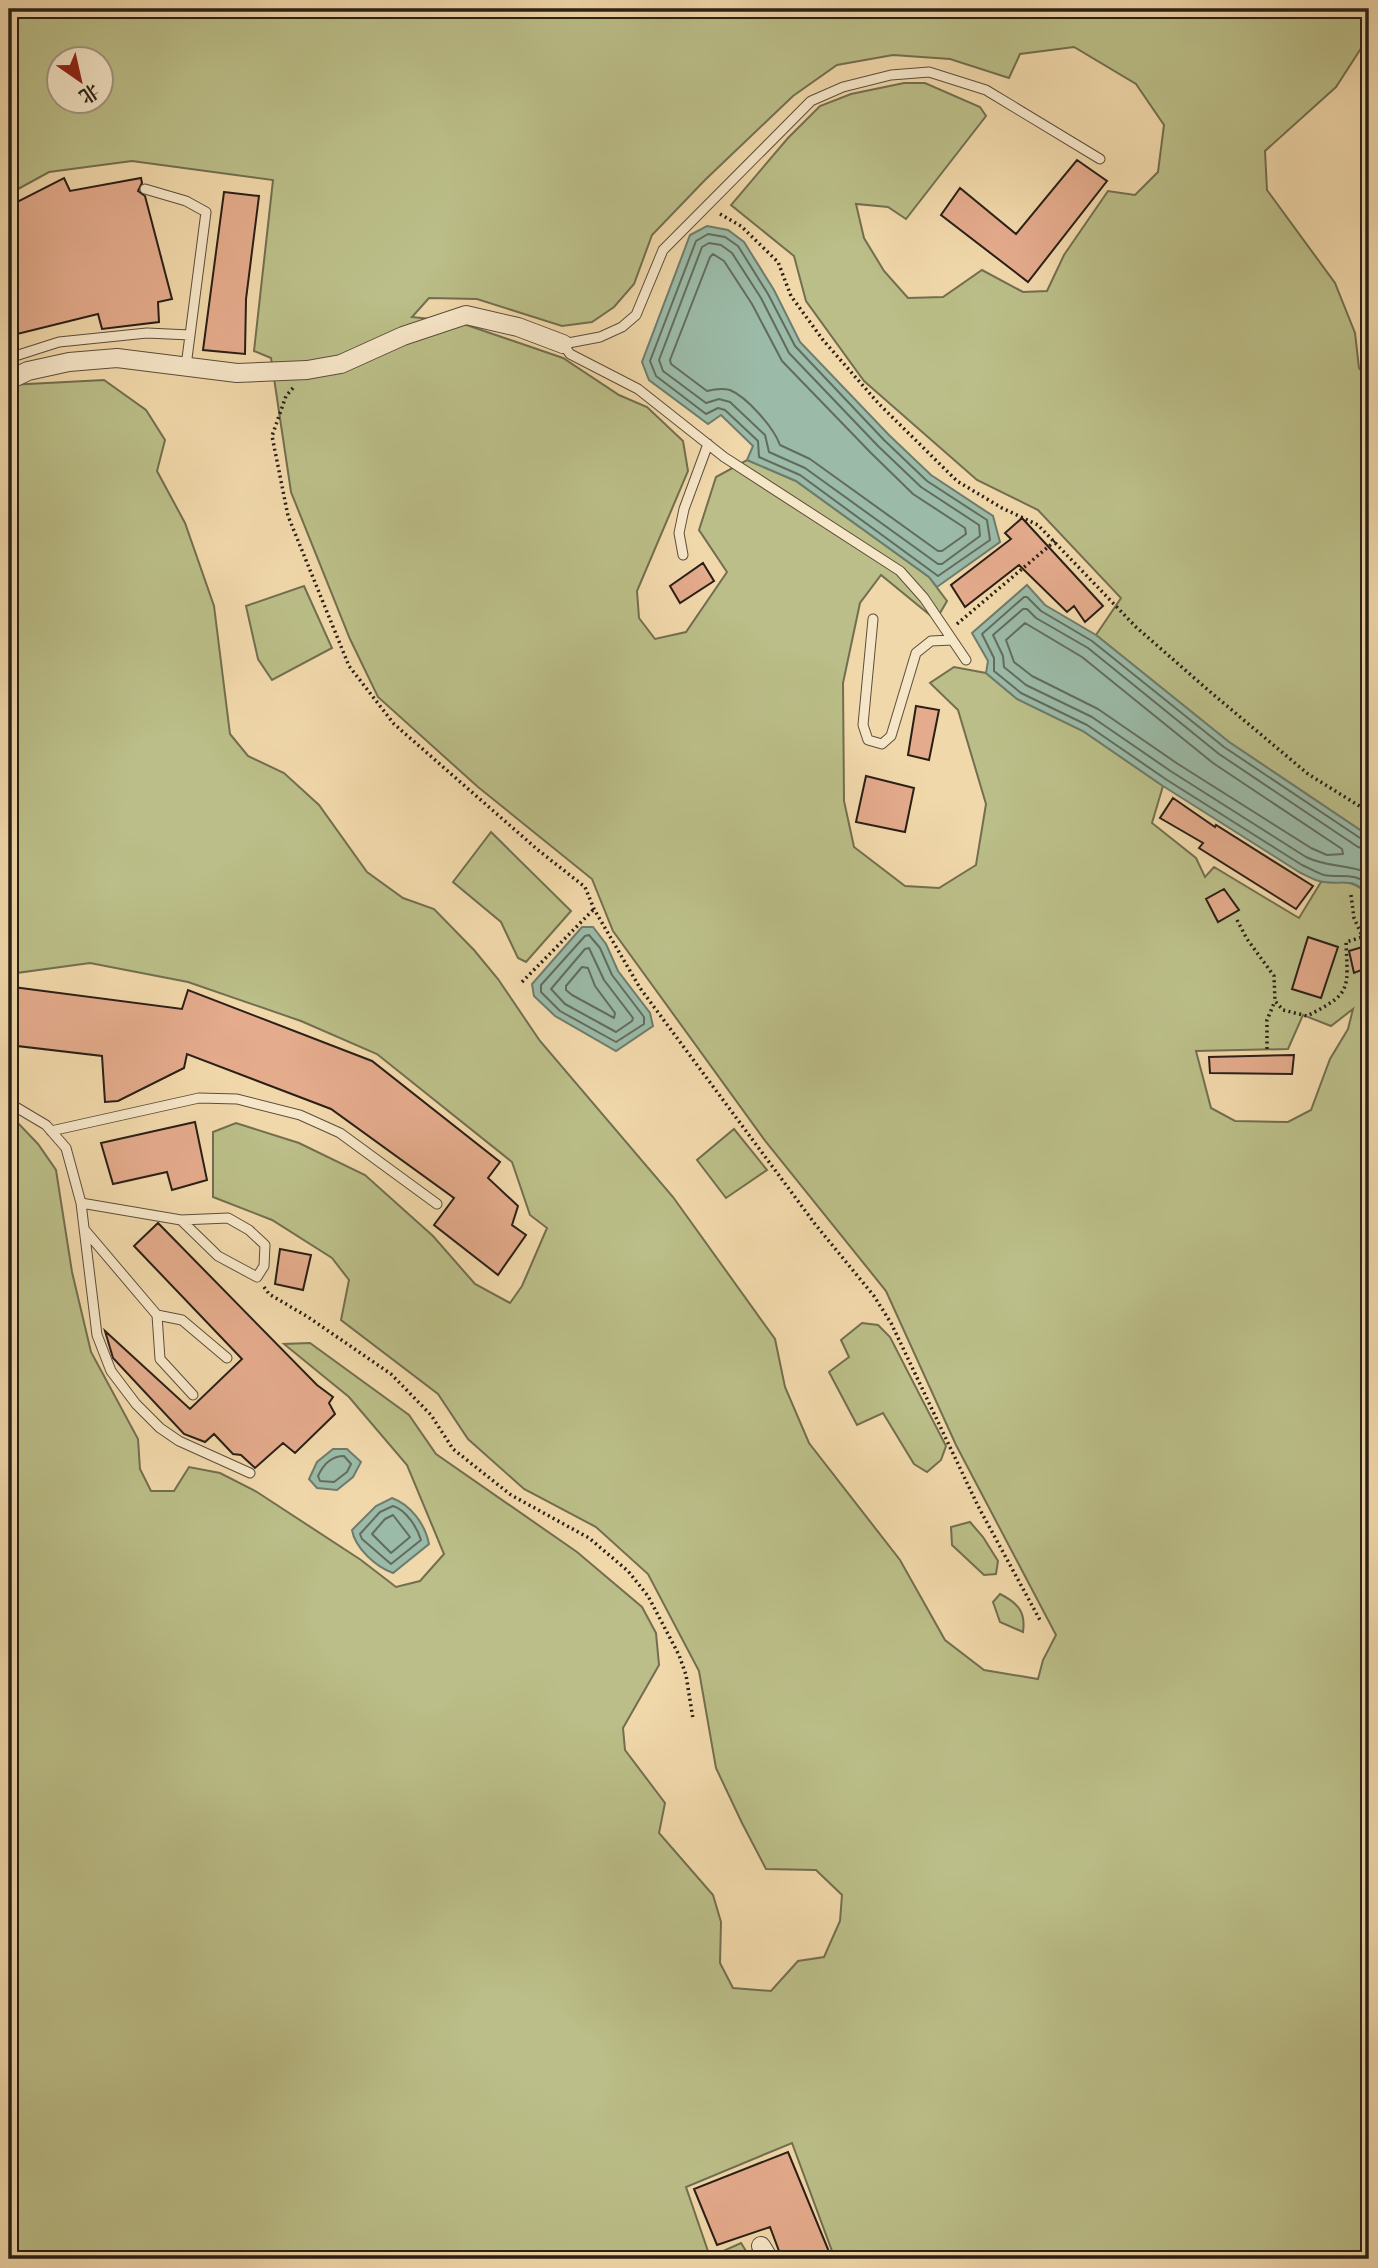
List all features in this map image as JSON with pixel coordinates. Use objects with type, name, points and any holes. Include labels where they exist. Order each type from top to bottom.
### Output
[{"type":"street","points":[[9,380],[28,371],[69,362],[117,358],[237,373],[307,370],[341,363],[403,336],[466,315],[518,327],[563,344]]},
{"type":"lane","points":[[966,660],[924,598],[900,571],[724,457],[638,389],[570,354],[563,344],[600,337],[622,327],[636,315],[663,250],[811,101],[843,87],[891,75],[929,72],[986,90],[1100,159]]},
{"type":"lane","points":[[145,189],[186,201],[206,212],[186,366]]},
{"type":"lane","points":[[9,358],[59,342],[147,333],[190,335]]},
{"type":"lane","points":[[683,555],[679,533],[684,509],[708,444]]},
{"type":"lane","points":[[873,619],[863,725],[868,740],[881,744],[891,736],[916,653],[931,641],[952,640]]},
{"type":"lane","points":[[51,1131],[199,1098],[237,1099],[300,1115],[340,1133],[437,1204]]},
{"type":"lane","points":[[9,1103],[46,1125],[66,1148],[81,1203],[97,1335],[111,1371],[136,1404],[160,1428],[179,1441],[250,1473]]},
{"type":"lane","points":[[81,1203],[181,1220],[228,1218],[249,1230],[265,1245],[264,1266],[257,1277],[218,1256],[181,1220]]},
{"type":"lane","points":[[84,1229],[157,1315],[160,1359],[193,1395]]},
{"type":"lane","points":[[157,1315],[182,1320],[226,1358]]},
{"type":"path","points":[[706,206],[741,226],[778,262],[791,296],[823,340],[878,404],[957,481],[1002,509],[1038,525],[1136,627],[1208,690],[1308,774],[1369,812]]},
{"type":"path","points":[[307,370],[286,397],[272,436],[288,516],[349,666],[394,724],[538,850],[585,887],[594,909],[649,999],[815,1224],[874,1296],[891,1323],[978,1506],[1041,1622]]},
{"type":"path","points":[[953,628],[1055,541]]},
{"type":"path","points":[[1351,895],[1354,918],[1362,936]]},
{"type":"path","points":[[522,982],[594,909]]},
{"type":"path","points":[[1237,920],[1247,939],[1274,976],[1275,1001],[1267,1020],[1267,1049]]},
{"type":"path","points":[[1275,1001],[1283,1010],[1307,1016],[1335,1002],[1348,985],[1346,942],[1369,935]]},
{"type":"path","points":[[257,1277],[269,1294],[308,1317],[391,1374],[431,1415],[453,1449],[511,1495],[589,1538],[628,1570],[648,1596],[679,1656],[686,1675],[693,1719]]},
{"type":"green space","points":[[9,9],[1369,9],[1369,36],[1336,87],[1265,151],[1267,190],[1335,283],[1355,333],[1359,368],[1369,380],[1369,836],[1229,742],[1096,635],[1121,598],[1038,510],[977,480],[864,381],[806,301],[794,256],[731,205],[788,138],[820,106],[851,94],[904,83],[925,83],[980,107],[986,116],[906,219],[888,207],[856,204],[864,238],[884,271],[908,298],[943,297],[982,270],[1023,292],[1047,291],[1064,255],[1108,191],[1135,195],[1158,172],[1164,125],[1136,84],[1074,47],[1020,54],[1009,78],[950,59],[893,55],[837,65],[793,96],[652,235],[634,284],[614,307],[592,322],[562,326],[477,299],[429,298],[412,317],[458,322],[563,358],[619,395],[647,407],[683,441],[688,471],[637,591],[639,618],[655,639],[686,632],[727,572],[699,530],[716,477],[747,460],[796,481],[929,577],[947,601],[936,620],[881,575],[860,603],[843,683],[844,801],[854,847],[905,886],[939,888],[976,865],[986,804],[958,710],[930,683],[954,667],[986,673],[1017,699],[1083,731],[1163,786],[1152,823],[1196,858],[1205,877],[1214,867],[1299,918],[1321,882],[1354,884],[1369,897],[1369,2259],[835,2259],[792,2143],[686,2187],[710,2257],[741,2243],[751,2259],[9,2259],[9,2104],[12,2083],[9,2081],[9,1120],[19,1124],[38,1144],[56,1170],[72,1272],[91,1352],[138,1439],[140,1469],[151,1491],[174,1491],[189,1467],[220,1473],[257,1492],[361,1560],[396,1587],[420,1581],[444,1554],[407,1465],[349,1397],[284,1344],[310,1343],[409,1415],[436,1454],[577,1552],[642,1607],[656,1633],[659,1665],[623,1728],[625,1750],[665,1803],[659,1833],[713,1895],[721,1922],[720,1963],[733,1988],[771,1991],[798,1961],[824,1957],[840,1921],[842,1895],[816,1870],[766,1869],[716,1768],[699,1671],[648,1574],[596,1527],[524,1489],[468,1439],[438,1394],[341,1320],[349,1280],[332,1258],[272,1220],[213,1197],[213,1132],[236,1123],[299,1143],[365,1175],[433,1236],[475,1284],[510,1303],[522,1286],[547,1228],[530,1215],[512,1162],[377,1054],[301,1021],[188,982],[90,963],[9,974],[9,385],[104,380],[146,410],[165,440],[157,471],[185,523],[214,606],[230,734],[248,756],[284,773],[319,805],[367,872],[403,898],[434,909],[474,950],[498,979],[540,1041],[673,1197],[775,1339],[785,1387],[809,1443],[900,1560],[945,1640],[984,1670],[1038,1679],[1043,1660],[1056,1635],[956,1445],[886,1291],[766,1142],[613,931],[592,879],[478,787],[378,697],[350,639],[291,492],[271,358],[254,351],[273,180],[132,161],[49,172],[9,194]],"holes":[[[1353,1009],[1348,1029],[1330,1059],[1311,1110],[1288,1122],[1235,1121],[1211,1108],[1196,1051],[1288,1049],[1303,1015],[1331,1026]]]},
{"type":"green space","points":[[304,586],[332,648],[272,680],[258,659],[246,606]]},
{"type":"green space","points":[[491,832],[571,911],[526,962],[518,958],[501,922],[453,882]]},
{"type":"green space","points":[[734,1129],[767,1170],[726,1198],[697,1160]]},
{"type":"green space","points":[[862,1323],[878,1325],[890,1337],[946,1446],[941,1460],[927,1472],[914,1464],[883,1413],[857,1425],[829,1372],[849,1357],[841,1340]]},
{"type":"green space","points":[[970,1522],[998,1561],[996,1574],[984,1575],[952,1545],[951,1527]]},
{"type":"green space","points":[[1000,1594],[1019,1609],[1023,1619],[1023,1632],[1000,1622],[993,1602]]},
{"type":"water","points":[[707,226],[728,230],[744,242],[774,290],[800,342],[931,475],[993,516],[1000,542],[937,587],[929,577],[796,481],[747,460],[753,446],[721,415],[708,424],[649,380],[642,362],[690,235]]},
{"type":"water","points":[[1027,585],[1045,605],[1096,635],[1229,742],[1369,836],[1369,897],[1352,883],[1319,881],[1299,872],[1163,786],[1083,731],[1017,699],[986,673],[988,661],[972,633]]},
{"type":"water","points":[[582,927],[593,927],[606,944],[618,971],[650,1013],[653,1026],[616,1051],[555,1016],[534,996],[532,984]]},
{"type":"water","points":[[333,1449],[347,1449],[361,1462],[353,1477],[337,1490],[317,1488],[309,1479],[317,1462]]},
{"type":"water","points":[[392,1498],[405,1505],[416,1516],[429,1544],[393,1573],[367,1556],[357,1543],[352,1530],[376,1506]]},
{"type":"building","points":[[1077,160],[1107,181],[1028,282],[941,215],[960,188],[1016,234]]},
{"type":"building","points":[[64,178],[70,191],[141,178],[138,191],[145,196],[172,299],[158,302],[159,322],[102,329],[98,314],[9,336],[9,206]]},
{"type":"building","points":[[224,192],[259,196],[246,299],[245,354],[203,350]]},
{"type":"building","points":[[1022,518],[1103,606],[1085,622],[1074,606],[1067,612],[1019,565],[965,607],[951,585],[1011,539],[1005,533]]},
{"type":"building","points":[[703,563],[714,581],[680,603],[670,586]]},
{"type":"building","points":[[916,706],[939,710],[929,760],[908,755]]},
{"type":"building","points":[[866,776],[914,788],[905,832],[856,822]]},
{"type":"building","points":[[1173,798],[1215,827],[1216,825],[1313,886],[1296,909],[1199,848],[1203,843],[1160,818]]},
{"type":"building","points":[[1224,889],[1239,910],[1218,922],[1206,899]]},
{"type":"building","points":[[1308,937],[1338,947],[1321,998],[1292,989]]},
{"type":"building","points":[[1369,945],[1369,967],[1354,973],[1349,951]]},
{"type":"building","points":[[13,987],[182,1009],[188,990],[372,1061],[500,1162],[488,1178],[518,1206],[512,1225],[526,1235],[498,1275],[434,1225],[454,1198],[331,1109],[187,1054],[184,1068],[118,1101],[105,1102],[102,1056],[9,1045]]},
{"type":"building","points":[[1294,1055],[1292,1074],[1210,1073],[1209,1057]]},
{"type":"building","points":[[195,1122],[207,1180],[172,1190],[167,1172],[113,1184],[101,1143]]},
{"type":"building","points":[[158,1223],[317,1385],[333,1397],[329,1403],[335,1414],[295,1453],[283,1443],[255,1468],[241,1455],[233,1454],[214,1434],[205,1442],[184,1434],[113,1358],[105,1331],[190,1409],[242,1359],[134,1246]]},
{"type":"building","points":[[280,1249],[311,1255],[303,1290],[275,1284]]},
{"type":"building","points":[[788,2152],[832,2259],[782,2259],[770,2227],[717,2245],[694,2189]]}]
